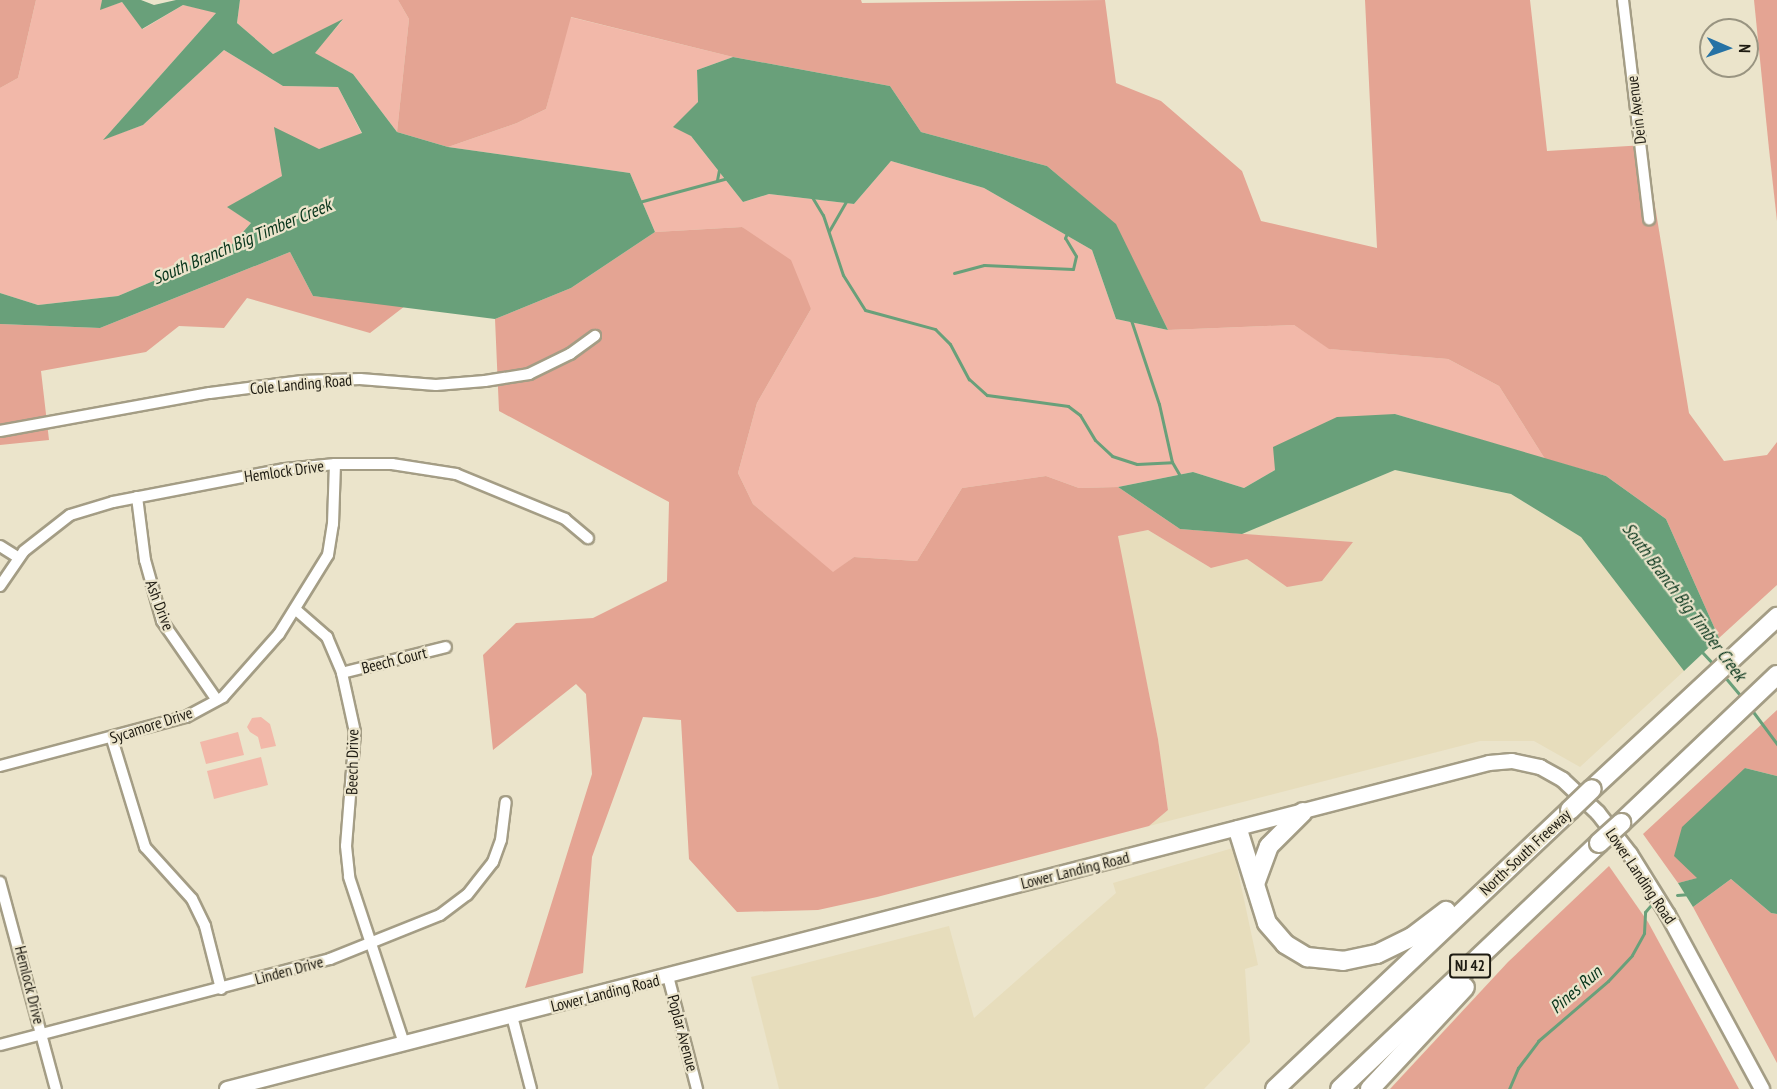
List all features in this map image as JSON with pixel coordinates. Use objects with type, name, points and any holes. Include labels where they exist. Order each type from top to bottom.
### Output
[{"type":"highway","name":"North-South Freeway","points":[[1275,1089],[1777,617]]},
{"type":"highway","name":"NJ 42","points":[[1340,1089],[1776,676]]},
{"type":"highway","points":[[1255,885],[1269,846],[1303,812]]},
{"type":"highway","points":[[1238,830],[1265,919],[1277,937],[1307,957],[1336,961],[1363,958],[1395,947],[1447,910],[1480,895]]},
{"type":"highway","points":[[1370,1089],[1477,974],[1525,914]]},
{"type":"main road","name":"Lower Landing Road","points":[[227,1089],[1499,761],[1540,766],[1563,780],[1598,813],[1630,854],[1668,915],[1762,1089]]},
{"type":"street","name":"Dein Avenue","points":[[1623,0],[1649,219]]},
{"type":"street","name":"Cole Landing Road","points":[[0,431],[210,393],[302,381],[360,379],[436,385],[529,374],[570,354],[595,336]]},
{"type":"street","name":"Hemlock Drive","points":[[0,586],[19,558],[49,528],[70,515],[137,497],[285,469],[335,464],[392,464],[456,474],[565,519],[588,538]]},
{"type":"street","points":[[295,609],[328,555],[333,524],[335,464]]},
{"type":"street","name":"Ash Drive","points":[[137,497],[147,571],[162,621],[217,700]]},
{"type":"street","points":[[0,546],[19,558]]},
{"type":"street","name":"Beech Drive","points":[[295,609],[327,638],[342,673],[355,732],[346,846],[349,877],[404,1043]]},
{"type":"street","name":"Sycamore Drive","points":[[0,766],[112,739],[186,717],[217,700],[246,675],[295,609]]},
{"type":"street","name":"Beech Court","points":[[342,673],[446,647]]},
{"type":"street","points":[[112,739],[145,847],[192,899],[204,926],[221,988]]},
{"type":"street","name":"Linden Drive","points":[[0,1045],[330,959],[440,915],[467,896],[493,862],[501,840],[506,802]]},
{"type":"street","name":"Hemlock Drive","points":[[0,882],[56,1089]]},
{"type":"street","name":"Poplar Avenue","points":[[668,976],[698,1089]]},
{"type":"street","points":[[512,1016],[531,1089]]},
{"type":"shaded area","points":[[0,0],[36,0],[18,78],[0,88]]},
{"type":"shaded area","points":[[36,0],[102,0],[101,9],[122,2],[143,29],[183,5],[217,12],[104,139],[143,125],[224,50],[283,86],[338,87],[362,134],[319,149],[282,176],[228,207],[251,223],[227,250],[118,296],[38,305],[0,293],[0,88],[18,78]]},
{"type":"shaded area","points":[[240,0],[398,0],[409,19],[397,132],[353,74],[314,53],[342,21],[273,54],[237,23]]},
{"type":"shaded area","points":[[398,0],[861,0],[862,3],[1105,0],[1116,83],[1161,101],[1242,171],[1261,221],[1377,248],[1365,0],[1530,0],[1547,151],[1645,145],[1689,413],[1724,461],[1767,455],[1777,442],[1777,585],[1719,638],[1666,519],[1606,476],[1545,459],[1499,386],[1448,359],[1329,349],[1294,325],[1168,330],[1115,224],[1047,166],[921,132],[890,86],[733,57],[571,17],[546,109],[517,123],[448,147],[397,132],[409,19]]},
{"type":"shaded area","points":[[1754,0],[1777,0],[1777,221],[1759,50],[1759,18],[1756,18]]},
{"type":"shaded area","points":[[570,17],[733,57],[697,70],[698,102],[691,136],[743,202],[769,194],[854,204],[891,161],[984,188],[1092,250],[1116,319],[1168,330],[1294,325],[1330,349],[1448,359],[1499,386],[1545,459],[1395,414],[1275,470],[1244,488],[1193,472],[1118,487],[1079,488],[1046,476],[962,488],[917,561],[854,557],[833,573],[753,504],[738,473],[757,403],[811,309],[742,227],[655,232],[630,173],[448,147],[517,123],[546,109]]},
{"type":"shaded area","points":[[742,227],[791,260],[811,309],[757,403],[738,473],[753,504],[833,572],[854,557],[917,561],[962,488],[1046,476],[1079,488],[1118,487],[1180,529],[1353,542],[1322,581],[1287,587],[1247,559],[1211,568],[1148,530],[1118,536],[1158,739],[1168,810],[1149,826],[877,897],[818,910],[737,912],[689,859],[681,720],[643,717],[592,857],[583,973],[525,988],[592,774],[586,694],[576,684],[493,750],[483,655],[516,623],[593,618],[667,581],[669,502],[499,411],[495,319],[571,288],[655,232]]},
{"type":"shaded area","points":[[290,252],[313,296],[405,306],[370,333],[247,298],[224,328],[179,326],[146,352],[41,371],[49,440],[0,445],[0,324],[100,328]]},
{"type":"shaded area","points":[[1395,470],[1511,494],[1581,537],[1684,671],[1580,767],[1534,741],[1480,741],[1149,826],[1168,810],[1158,739],[1117,536],[1148,530],[1211,568],[1247,559],[1288,587],[1352,542],[1242,534]]},
{"type":"shaded area","points":[[1777,710],[1777,776],[1745,768],[1698,878],[1678,883],[1643,834]]},
{"type":"shaded area","points":[[261,717],[270,724],[276,746],[261,749],[258,737],[247,727],[252,718]]},
{"type":"shaded area","points":[[238,732],[244,755],[206,764],[200,742]]},
{"type":"shaded area","points":[[261,757],[268,785],[214,799],[207,771]]},
{"type":"shaded area","points":[[1233,848],[1258,965],[1245,969],[1250,1042],[1204,1089],[779,1089],[751,977],[949,926],[974,1018],[1116,893],[1113,883]]},
{"type":"shaded area","points":[[1609,866],[1648,922],[1739,1089],[1390,1089],[1508,962]]},
{"type":"shaded area","points":[[1731,879],[1771,913],[1777,914],[1777,1063],[1693,907]]},
{"type":"water","points":[[102,0],[141,0],[154,5],[176,0],[240,0],[237,23],[273,54],[343,19],[315,53],[353,74],[397,132],[448,147],[630,173],[655,232],[571,288],[495,319],[313,296],[290,252],[100,328],[0,324],[0,293],[38,305],[118,296],[227,250],[251,223],[227,207],[282,176],[274,127],[319,149],[362,133],[338,87],[283,86],[224,50],[143,125],[103,140],[216,13],[183,5],[142,29],[122,2],[100,10]]},
{"type":"water","points":[[733,57],[890,86],[921,132],[1047,166],[1116,224],[1168,330],[1116,319],[1092,250],[984,188],[891,161],[854,204],[769,194],[743,202],[691,136],[673,127],[698,102],[697,70]]},
{"type":"water","points":[[1395,414],[1606,476],[1666,519],[1719,638],[1684,671],[1581,537],[1511,494],[1395,470],[1242,534],[1180,529],[1118,487],[1193,472],[1244,488],[1275,470],[1273,447],[1337,417]]},
{"type":"water","points":[[1745,768],[1777,776],[1777,914],[1771,913],[1731,879],[1693,907],[1678,883],[1697,878],[1674,856],[1682,827]]},
{"type":"waterway","name":"South Branch Big Timber Creek","points":[[717,180],[719,170]]},
{"type":"waterway","name":"South Branch Big Timber Creek","points":[[639,202],[728,178]]},
{"type":"waterway","points":[[812,197],[823,215],[843,275],[865,310],[935,329],[950,344],[969,379],[987,395],[1068,406],[1080,415],[1095,440],[1112,456],[1137,464],[1172,462]]},
{"type":"waterway","points":[[829,231],[846,201]]},
{"type":"waterway","points":[[954,273],[984,265],[1073,269],[1076,256],[1065,238],[1067,233]]},
{"type":"waterway","name":"South Branch Big Timber Creek","points":[[1131,320],[1159,404],[1172,462],[1180,476]]},
{"type":"waterway","name":"South Branch Big Timber Creek","points":[[1702,652],[1716,667]]},
{"type":"waterway","name":"South Branch Big Timber Creek","points":[[1724,676],[1743,699]]},
{"type":"waterway","name":"South Branch Big Timber Creek","points":[[1751,709],[1777,744]]},
{"type":"waterway","name":"Pines Run","points":[[1677,895],[1690,894]]},
{"type":"waterway","name":"Pines Run","points":[[1509,1089],[1518,1068],[1538,1041],[1608,981],[1632,955],[1644,933],[1645,912],[1650,906]]}]
